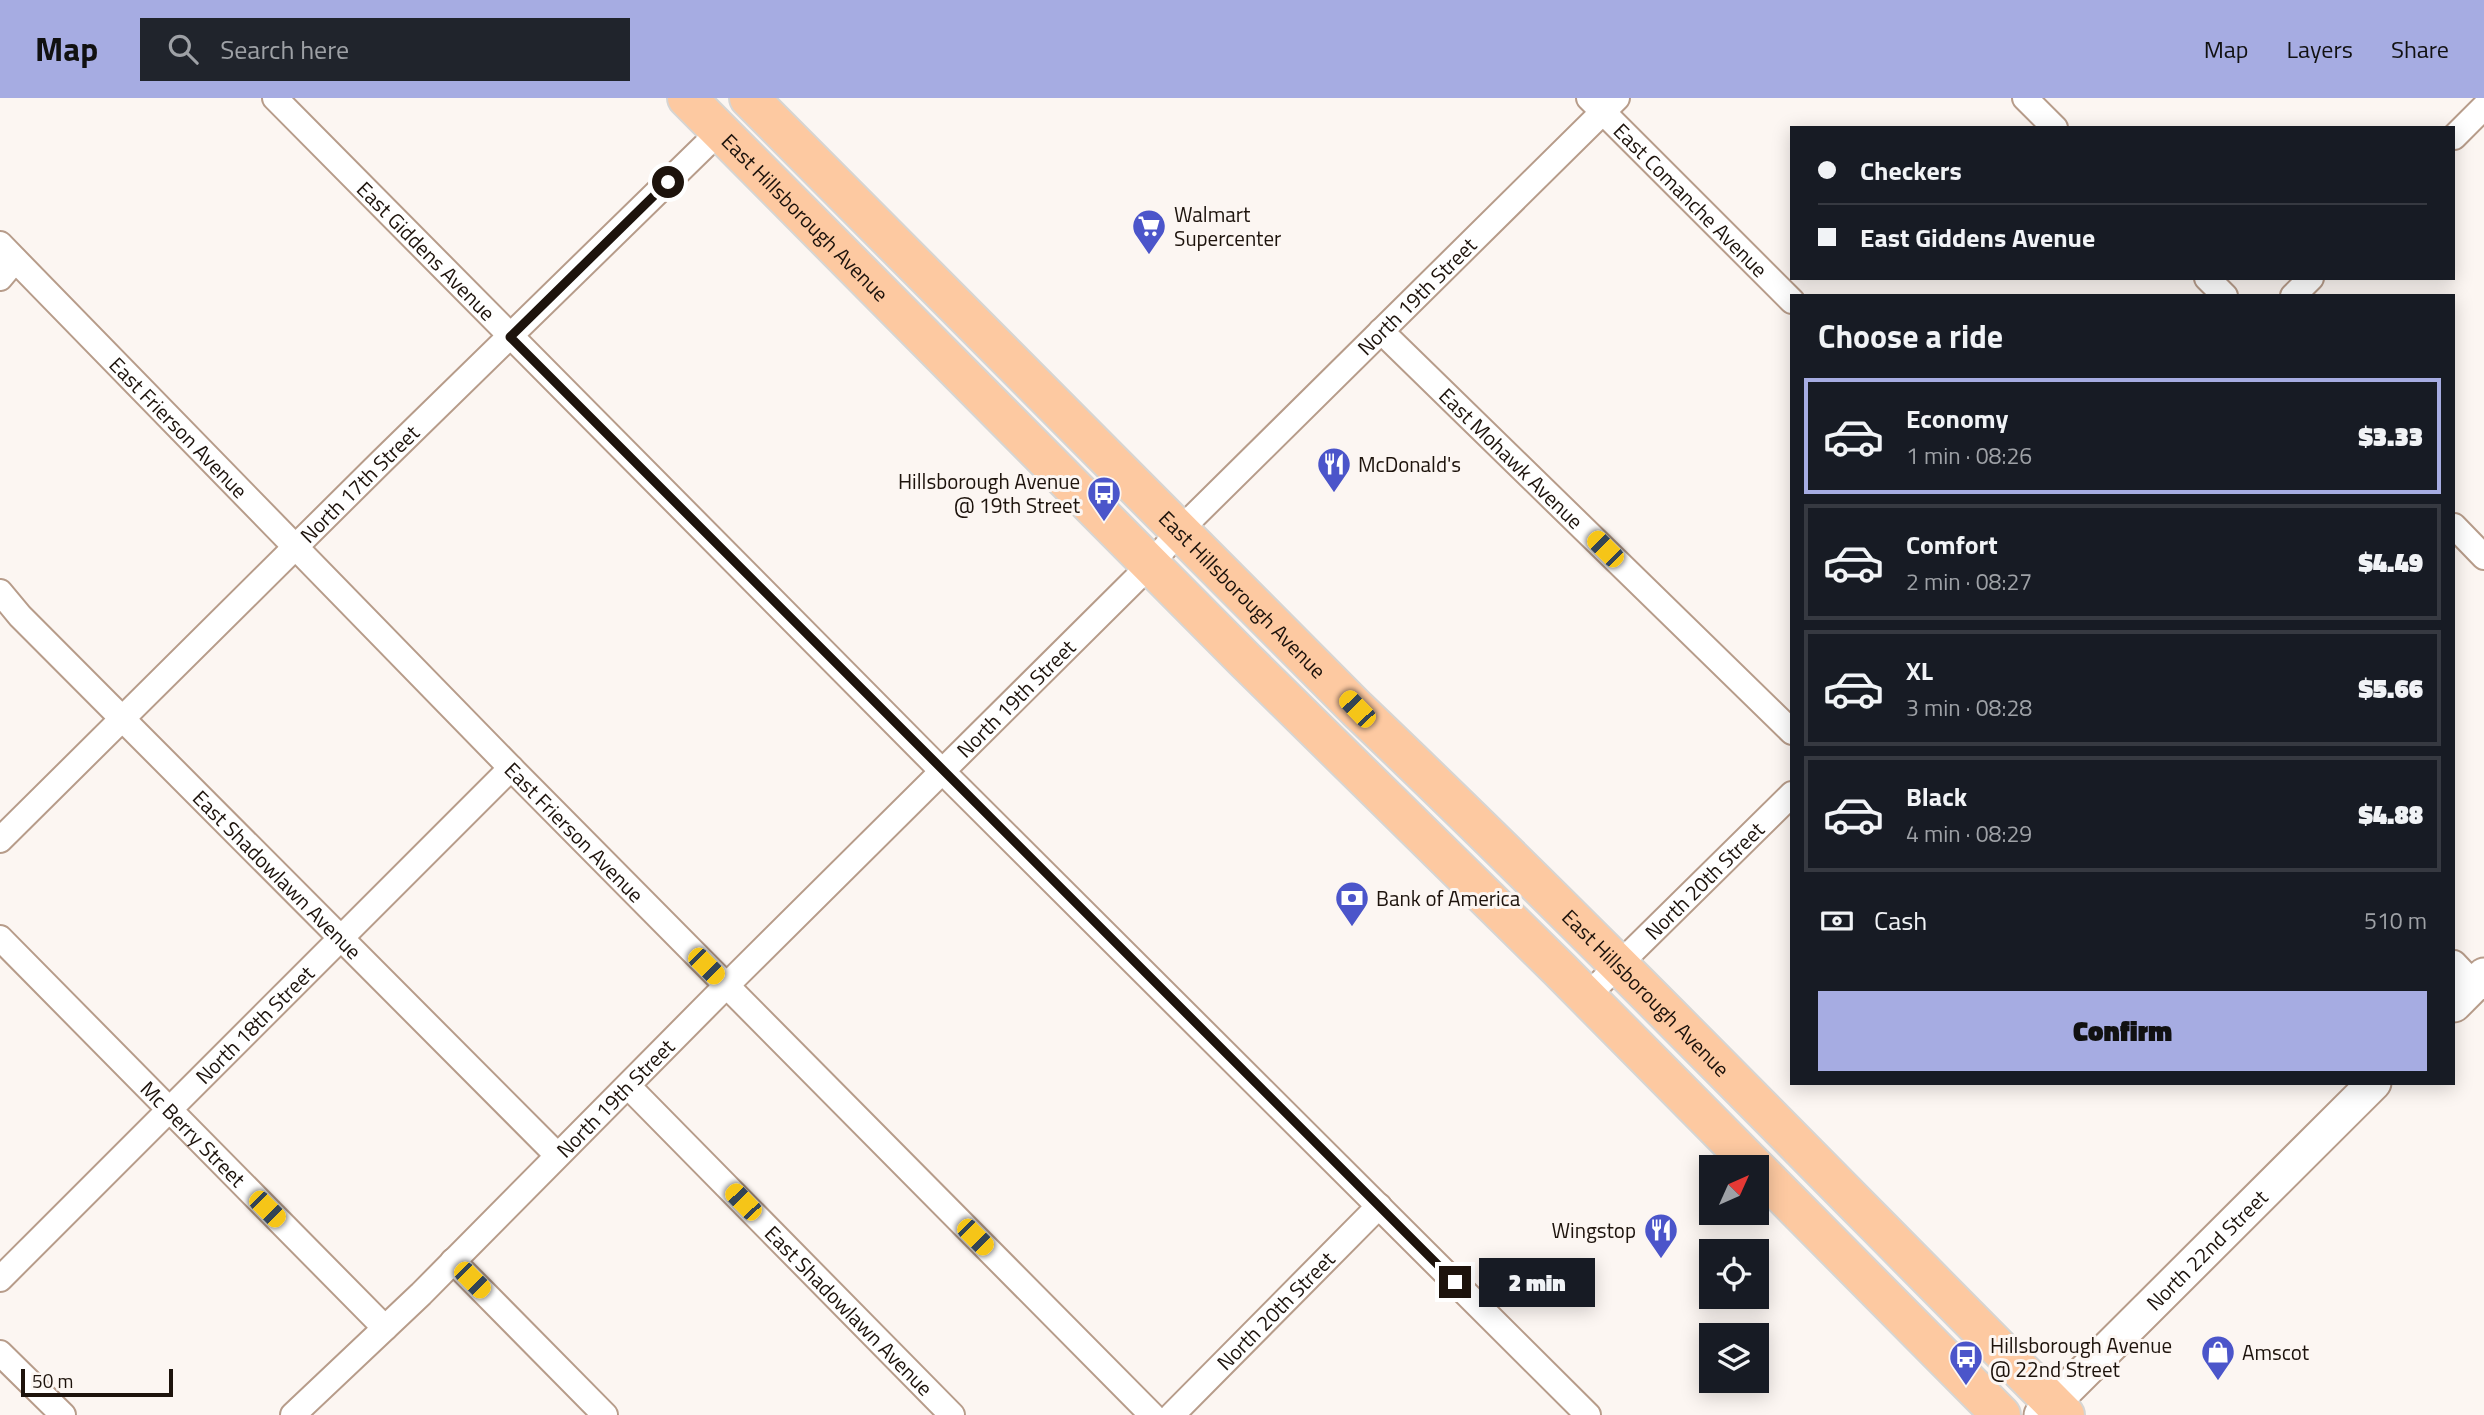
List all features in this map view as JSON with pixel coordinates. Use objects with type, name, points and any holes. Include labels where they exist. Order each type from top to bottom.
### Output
[{"type":"main road","name":"East Hillsborough Avenue","points":[[687,98],[1743,1155]]},
{"type":"main road","name":"East Hillsborough Avenue","points":[[749,98],[1357,709],[1618,965],[2053,1411]]},
{"type":"main road","name":"East Hillsborough Avenue","points":[[1769,1181],[2001,1415]]},
{"type":"street","name":"East Giddens Avenue","points":[[275,98],[942,771],[1588,1415]]},
{"type":"street","points":[[2025,98],[2053,126]]},
{"type":"street","name":"North 19th Street","points":[[293,1415],[453,1261],[1151,564],[1180,530],[1381,331],[1603,103]]},
{"type":"street","name":"East Comanche Avenue","points":[[1603,103],[1790,299]]},
{"type":"street","points":[[2455,136],[2476,110]]},
{"type":"street","name":"North 17th Street","points":[[0,840],[720,131]]},
{"type":"street","name":"East Frierson Avenue","points":[[5,261],[295,547],[1152,1415]]},
{"type":"street","points":[[2209,280],[2223,294]]},
{"type":"street","points":[[2295,294],[2309,280]]},
{"type":"street","name":"East Mohawk Avenue","points":[[1381,331],[1790,730]]},
{"type":"street","points":[[2455,527],[2484,557]]},
{"type":"street","name":"East Shadowlawn Avenue","points":[[0,592],[20,616],[557,1155]]},
{"type":"street","name":"North 18th Street","points":[[0,1279],[511,768]]},
{"type":"street","name":"North 20th Street","points":[[1587,998],[1790,795]]},
{"type":"street","name":"Mc Berry Street","points":[[0,939],[385,1328]]},
{"type":"street","name":"North 22nd Street","points":[[2053,1411],[2372,1085]]},
{"type":"street","name":"East Shadowlawn Avenue","points":[[628,1086],[952,1415]]},
{"type":"street","name":"North 20th Street","points":[[1172,1415],[1379,1206]]},
{"type":"street","points":[[453,1261],[605,1415]]},
{"type":"street","points":[[0,1353],[63,1415]]},
{"type":"place","name":"Walmart Supercenter","points":[[1149,256]]},
{"type":"place","name":"McDonald's","points":[[1334,494]]},
{"type":"place","name":"Hillsborough Avenue @ 19th Street","points":[[1104,523]]},
{"type":"place","name":"Bank of America","points":[[1352,928]]},
{"type":"place","name":"Wingstop","points":[[1661,1260]]},
{"type":"place","name":"Amscot","points":[[2218,1382]]},
{"type":"place","name":"Hillsborough Avenue @ 22nd Street","points":[[1966,1387]]},
{"type":"route","points":[[668,182],[510,337],[1455,1282]]}]
